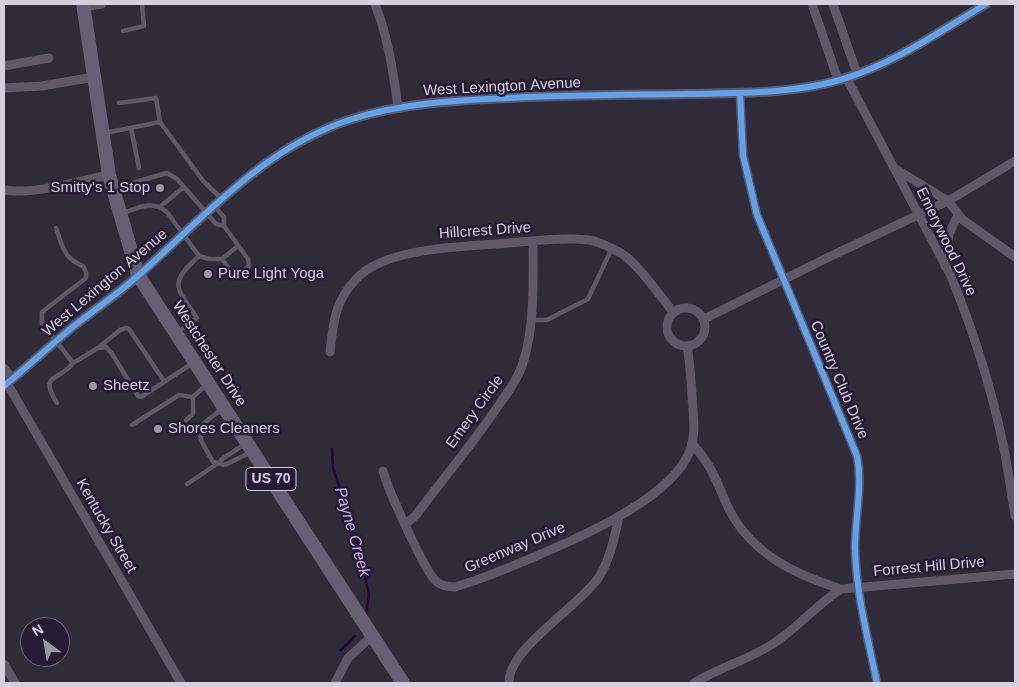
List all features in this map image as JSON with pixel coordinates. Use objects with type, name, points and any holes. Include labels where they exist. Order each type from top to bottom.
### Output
[{"type":"main road","name":"Westchester Drive","points":[[83,5],[111,182],[138,275],[403,683]]},
{"type":"street","points":[[83,5],[102,4]]},
{"type":"street","points":[[375,4],[384,27],[398,107]]},
{"type":"street","name":"Emerywood Drive","points":[[812,4],[842,79],[894,168],[962,303],[1003,444],[1015,516]]},
{"type":"street","points":[[833,4],[857,74]]},
{"type":"street","name":"West Lexington Avenue","points":[[8,382],[138,275],[217,202],[298,142],[350,119],[398,107],[459,100],[556,96],[770,92],[804,88],[857,74],[902,54],[986,4]]},
{"type":"street","points":[[4,66],[49,58]]},
{"type":"street","points":[[4,88],[42,86],[94,77]]},
{"type":"street","name":"Country Club Drive","points":[[740,93],[743,155],[758,215],[857,456],[860,470],[855,549],[858,586],[877,683]]},
{"type":"street","points":[[704,319],[948,201],[1015,161]]},
{"type":"street","points":[[894,168],[948,201],[963,220],[1015,257]]},
{"type":"street","points":[[4,190],[22,191],[55,186],[111,182]]},
{"type":"street","points":[[945,266],[949,234],[958,215]]},
{"type":"street","name":"Hillcrest Drive","points":[[330,352],[336,310],[343,294],[357,277],[370,268],[390,260],[428,250],[563,240],[591,240],[620,252],[643,273],[673,312]]},
{"type":"street","name":"Emery Circle","points":[[406,524],[416,514],[481,430],[513,385],[523,363],[530,320],[533,283],[533,242]]},
{"type":"street","points":[[685,307],[690,308],[696,310],[704,319],[706,325],[698,342],[687,346],[674,342],[670,337],[667,324],[673,312],[685,307]]},
{"type":"street","name":"Greenway Drive","points":[[383,471],[388,489],[431,576],[440,584],[447,587],[455,586],[504,569],[564,544],[619,516],[648,496],[678,470],[686,458],[692,443],[695,422],[687,346]]},
{"type":"street","name":"Kentucky Street","points":[[4,368],[8,382],[181,683]]},
{"type":"street","points":[[692,443],[709,467],[731,513],[754,543],[777,562],[793,571],[842,589]]},
{"type":"street","points":[[509,683],[509,678],[516,661],[525,650],[599,578],[608,560],[619,516]]},
{"type":"street","name":"Forrest Hill Drive","points":[[694,683],[772,644],[830,596],[842,589],[858,586],[1015,574]]},
{"type":"street","points":[[335,683],[348,658],[372,636]]},
{"type":"street","points":[[4,664],[15,683]]},
{"type":"lane","points":[[123,31],[144,26],[142,4]]},
{"type":"lane","points":[[120,103],[156,98],[160,122],[217,202],[224,217],[224,226],[248,259],[249,266],[239,274],[232,273],[222,259]]},
{"type":"lane","points":[[103,133],[160,122]]},
{"type":"lane","points":[[131,128],[138,168]]},
{"type":"lane","points":[[111,182],[167,173],[172,175],[184,187],[204,213],[216,224],[224,226]]},
{"type":"lane","points":[[161,206],[184,187]]},
{"type":"lane","points":[[120,214],[140,207],[161,206],[199,256],[209,259],[222,259],[238,246]]},
{"type":"lane","points":[[56,228],[68,258],[83,266],[87,275],[86,278],[42,312],[42,323],[73,363]]},
{"type":"lane","points":[[530,320],[548,320],[588,299],[612,248]]},
{"type":"lane","points":[[176,333],[197,318],[181,295],[178,287],[178,277],[199,256]]},
{"type":"lane","points":[[57,403],[48,390],[54,378],[70,368],[73,363],[98,348],[120,330],[126,328],[129,329],[164,381]]},
{"type":"lane","points":[[98,348],[106,347],[138,396],[141,397],[195,361]]},
{"type":"lane","points":[[132,425],[178,395],[193,397],[209,383]]},
{"type":"lane","points":[[186,420],[193,414],[193,397]]},
{"type":"lane","points":[[225,407],[204,423],[199,432],[202,442],[214,462],[225,465],[251,447]]},
{"type":"lane","points":[[187,484],[218,464],[222,459],[251,447]]},
{"type":"waterway","name":"Payne Creek","points":[[332,449],[333,468],[355,534],[369,594],[366,616]]},
{"type":"waterway","name":"Payne Creek","points":[[341,650],[355,636]]},
{"type":"cycle path","points":[[4,386],[75,325],[132,281],[238,185],[292,146],[321,131],[352,119],[391,109],[450,101],[554,96],[744,93],[821,85],[879,65],[933,36],[986,4]]},
{"type":"cycle path","points":[[740,93],[743,155],[757,215],[857,456],[859,479],[855,536],[856,565],[863,616],[877,683]]},
{"type":"place","name":"Smitty's 1 Stop","points":[[160,188]]},
{"type":"place","name":"Pure Light Yoga","points":[[208,274]]},
{"type":"place","name":"Sheetz","points":[[93,386]]},
{"type":"place","name":"Shores Cleaners","points":[[158,429]]}]
